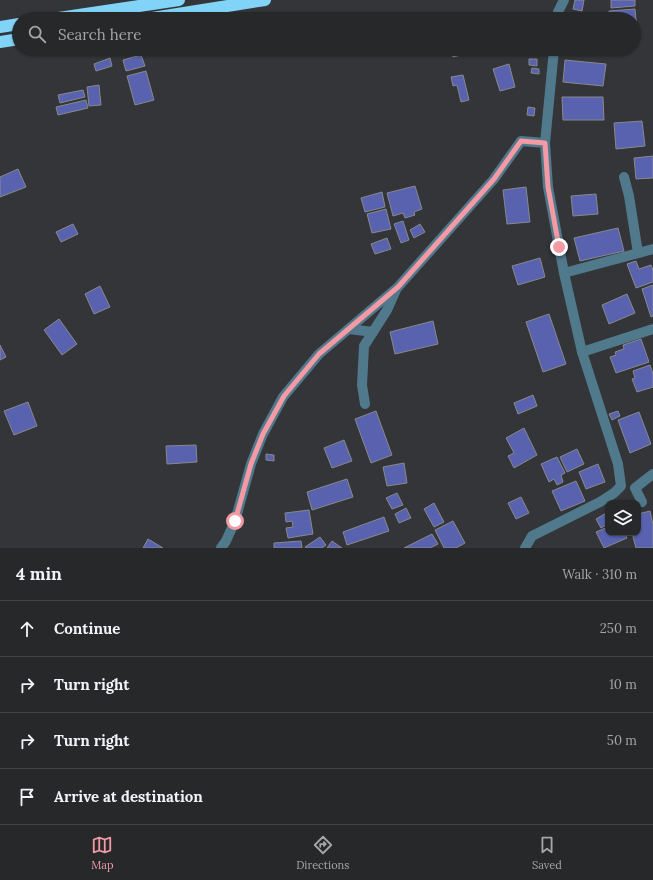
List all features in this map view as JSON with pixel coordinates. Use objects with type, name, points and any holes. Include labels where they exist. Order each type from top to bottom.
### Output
[{"type":"highway","points":[[99,12],[179,0]]},
{"type":"highway","points":[[190,12],[265,0]]},
{"type":"highway","points":[[0,27],[12,25]]},
{"type":"highway","points":[[0,42],[12,40]]},
{"type":"street","points":[[558,12],[564,0]]},
{"type":"street","points":[[525,548],[532,536],[600,502],[614,493],[621,486],[618,464],[582,352],[564,273],[548,187],[545,143],[553,56]]},
{"type":"street","points":[[221,548],[226,541],[235,521],[251,464],[263,434],[284,396],[319,354],[398,287],[494,179],[521,141],[545,143]]},
{"type":"street","points":[[624,177],[629,196],[638,253]]},
{"type":"street","points":[[564,273],[653,249]]},
{"type":"street","points":[[365,404],[362,385],[364,346],[387,310],[398,287]]},
{"type":"street","points":[[349,329],[373,332]]},
{"type":"street","points":[[582,352],[653,329]]},
{"type":"street","points":[[642,502],[635,488],[653,474]]},
{"type":"building","points":[[575,0],[584,0],[582,11],[573,9]]},
{"type":"building","points":[[611,0],[635,0],[635,6],[611,8]]},
{"type":"building","points":[[635,9],[635,12],[609,12]]},
{"type":"building","points":[[141,56],[145,66],[126,71],[123,60]]},
{"type":"building","points":[[110,58],[112,66],[96,71],[94,64]]},
{"type":"building","points":[[529,59],[537,59],[537,66],[529,65]]},
{"type":"building","points":[[565,60],[606,64],[603,86],[563,82]]},
{"type":"building","points":[[509,64],[515,87],[500,91],[493,69]]},
{"type":"building","points":[[532,68],[539,69],[539,74],[531,73]]},
{"type":"building","points":[[146,71],[154,100],[135,105],[127,76]]},
{"type":"building","points":[[463,75],[469,100],[461,102],[457,85],[453,86],[451,77]]},
{"type":"building","points":[[99,85],[101,105],[89,106],[87,87]]},
{"type":"building","points":[[83,90],[85,97],[60,103],[58,95]]},
{"type":"building","points":[[562,97],[603,97],[604,120],[563,120]]},
{"type":"building","points":[[86,100],[88,108],[58,115],[56,107]]},
{"type":"building","points":[[528,107],[535,108],[534,116],[527,115]]},
{"type":"building","points":[[642,121],[645,146],[616,149],[614,123]]},
{"type":"building","points":[[653,156],[653,178],[636,179],[634,158]]},
{"type":"building","points":[[18,169],[26,187],[0,197],[0,177]]},
{"type":"building","points":[[415,186],[422,209],[414,212],[415,215],[405,218],[403,213],[393,216],[387,193]]},
{"type":"building","points":[[526,187],[530,222],[507,224],[503,190]]},
{"type":"building","points":[[382,192],[385,207],[365,212],[361,198]]},
{"type":"building","points":[[596,194],[598,214],[573,216],[571,196]]},
{"type":"building","points":[[386,209],[391,229],[372,233],[367,214]]},
{"type":"building","points":[[403,221],[409,240],[401,243],[394,224]]},
{"type":"building","points":[[73,224],[78,234],[61,242],[56,232]]},
{"type":"building","points":[[420,224],[425,232],[414,238],[410,230]]},
{"type":"building","points":[[618,228],[624,251],[580,261],[574,238]]},
{"type":"building","points":[[387,238],[391,249],[375,254],[371,244]]},
{"type":"building","points":[[540,258],[545,277],[518,285],[512,266]]},
{"type":"building","points":[[636,261],[639,269],[651,265],[653,270],[653,282],[636,288],[627,264]]},
{"type":"building","points":[[653,285],[653,316],[651,317],[642,289]]},
{"type":"building","points":[[100,286],[110,307],[94,314],[85,294]]},
{"type":"building","points":[[627,294],[635,313],[609,324],[602,305]]},
{"type":"building","points":[[549,314],[566,364],[543,372],[526,322]]},
{"type":"building","points":[[59,319],[77,344],[62,355],[44,330]]},
{"type":"building","points":[[433,321],[438,344],[395,354],[390,332]]},
{"type":"building","points":[[641,339],[649,362],[616,373],[610,357],[616,355],[615,352],[624,349],[623,345]]},
{"type":"building","points":[[0,345],[6,357],[0,360]]},
{"type":"building","points":[[650,365],[653,374],[653,387],[637,392],[632,379],[635,378],[633,371]]},
{"type":"building","points":[[533,395],[537,406],[518,414],[514,403]]},
{"type":"building","points":[[28,402],[37,426],[14,435],[4,411]]},
{"type":"building","points":[[376,411],[392,455],[371,463],[355,419]]},
{"type":"building","points":[[618,411],[620,416],[612,420],[609,414]]},
{"type":"building","points":[[639,412],[651,444],[630,453],[618,420]]},
{"type":"building","points":[[524,428],[537,455],[514,468],[508,456],[514,453],[506,438]]},
{"type":"building","points":[[344,440],[352,461],[332,468],[324,448]]},
{"type":"building","points":[[196,445],[197,462],[167,464],[166,446]]},
{"type":"building","points":[[577,449],[584,464],[567,472],[560,457]]},
{"type":"building","points":[[266,454],[274,455],[274,461],[266,460]]},
{"type":"building","points":[[557,457],[565,473],[561,475],[563,482],[557,485],[554,479],[549,482],[541,464]]},
{"type":"building","points":[[404,463],[407,483],[387,486],[383,467]]},
{"type":"building","points":[[598,464],[605,482],[586,489],[579,472]]},
{"type":"building","points":[[347,479],[353,497],[312,510],[307,492]]},
{"type":"building","points":[[576,481],[585,501],[561,511],[552,491]]},
{"type":"building","points":[[397,493],[403,505],[392,509],[386,498]]},
{"type":"building","points":[[521,497],[529,513],[516,519],[508,503]]},
{"type":"building","points":[[434,503],[444,522],[434,527],[424,509]]},
{"type":"building","points":[[406,508],[411,518],[399,523],[395,514]]},
{"type":"building","points":[[309,510],[313,534],[288,538],[286,528],[293,527],[292,521],[286,522],[285,513]]},
{"type":"building","points":[[650,511],[653,525],[653,548],[636,548],[633,536],[641,536],[641,513]]},
{"type":"building","points":[[605,514],[605,526],[601,528],[596,519]]},
{"type":"building","points":[[384,517],[389,531],[347,545],[343,532]]},
{"type":"building","points":[[453,521],[465,543],[456,548],[444,548],[435,530]]},
{"type":"building","points":[[605,528],[605,536],[626,536],[627,538],[604,548],[596,532]]},
{"type":"building","points":[[432,534],[438,544],[430,548],[404,548]]},
{"type":"building","points":[[320,537],[326,545],[322,548],[305,547]]},
{"type":"building","points":[[148,539],[163,548],[143,548]]},
{"type":"building","points":[[301,541],[302,548],[274,548],[274,543]]},
{"type":"building","points":[[332,541],[342,548],[327,548]]},
{"type":"route","points":[[235,521],[251,464],[263,434],[284,396],[319,354],[398,287],[494,179],[521,141],[545,143],[548,187],[559,247]]}]
